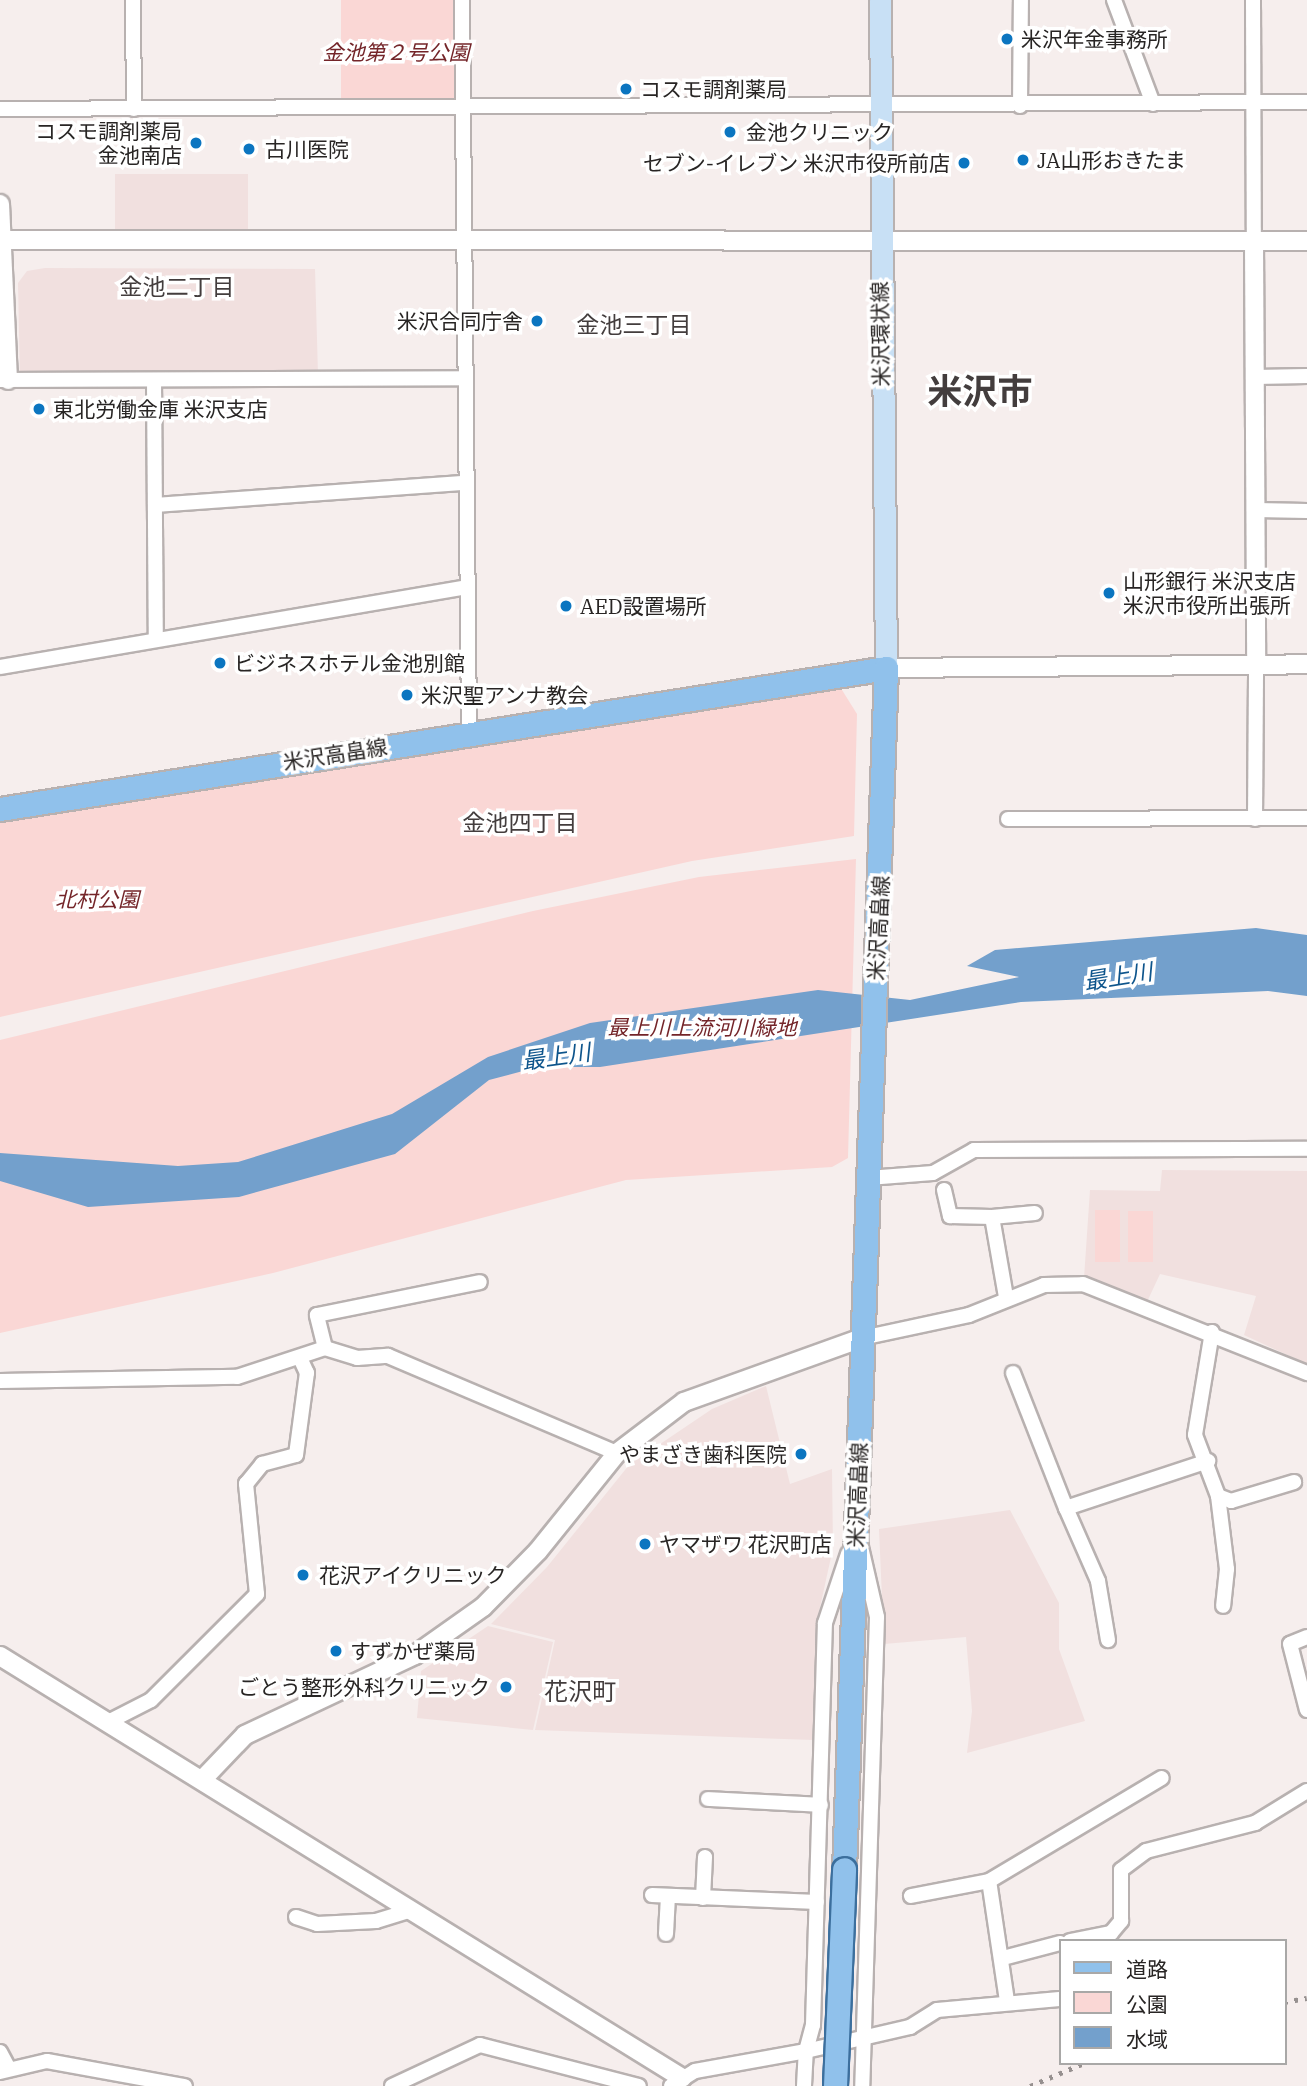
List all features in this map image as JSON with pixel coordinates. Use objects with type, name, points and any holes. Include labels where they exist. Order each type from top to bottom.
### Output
[{"type":"main road","name":"米沢環状線","points":[[880,0],[879,244],[886,668]]},
{"type":"main road","name":"米沢高畠線","points":[[0,809],[469,732],[886,668],[835,2086]]},
{"type":"street","points":[[133,0],[134,109]]},
{"type":"street","points":[[462,0],[461,109],[465,243],[464,588],[469,732]]},
{"type":"street","points":[[1020,106],[1021,0]]},
{"type":"street","points":[[1114,0],[1153,104]]},
{"type":"street","points":[[1253,0],[1255,819]]},
{"type":"street","points":[[0,110],[881,107],[1307,102]]},
{"type":"street","points":[[0,204],[4,380],[464,378]]},
{"type":"street","points":[[1,240],[879,244],[1307,241]]},
{"type":"street","points":[[1255,377],[1307,376]]},
{"type":"street","points":[[153,380],[156,639]]},
{"type":"street","points":[[155,505],[465,483]]},
{"type":"street","points":[[1256,510],[1307,511]]},
{"type":"street","points":[[0,667],[464,588]]},
{"type":"street","points":[[886,668],[1307,664]]},
{"type":"street","points":[[1008,819],[1307,818]]},
{"type":"street","points":[[868,1167],[933,1173],[974,1150],[1307,1149]]},
{"type":"street","points":[[944,1190],[950,1216],[992,1217],[1035,1213]]},
{"type":"street","points":[[992,1217],[1006,1297]]},
{"type":"street","points":[[325,1348],[317,1315],[480,1282]]},
{"type":"street","points":[[202,1780],[245,1735],[415,1655],[483,1607],[538,1551],[617,1453],[684,1402],[862,1338],[969,1315],[1006,1297],[1044,1285],[1083,1284],[1212,1332],[1307,1373]]},
{"type":"street","points":[[1212,1332],[1195,1435],[1208,1461],[1218,1496],[1227,1569],[1223,1606]]},
{"type":"street","points":[[0,1381],[237,1377],[301,1360],[325,1348],[357,1358],[388,1356],[617,1453]]},
{"type":"street","points":[[113,1720],[152,1700],[257,1594],[246,1484],[262,1464],[296,1455],[307,1373],[301,1360]]},
{"type":"street","points":[[1013,1373],[1098,1581],[1108,1640]]},
{"type":"street","points":[[1066,1508],[1208,1461]]},
{"type":"street","points":[[1218,1496],[1231,1501],[1294,1482]]},
{"type":"street","points":[[804,2086],[806,2052],[813,2025],[825,1623],[856,1529]]},
{"type":"street","points":[[856,1529],[877,1617],[862,2086]]},
{"type":"street","points":[[1307,1637],[1290,1644],[1307,1710]]},
{"type":"street","points":[[0,1656],[113,1720],[202,1780],[412,1910],[682,2083],[910,2027],[937,2010],[1007,2001],[1058,1999]]},
{"type":"street","points":[[911,1896],[989,1881],[1162,1779]]},
{"type":"street","points":[[1080,1939],[1111,1933],[1121,1921],[1121,1870],[1146,1851],[1255,1823],[1307,1791]]},
{"type":"street","points":[[708,1799],[821,1805]]},
{"type":"street","points":[[704,1898],[705,1857]]},
{"type":"street","points":[[989,1881],[1003,1958],[1007,2001]]},
{"type":"street","points":[[652,1895],[817,1902]]},
{"type":"street","points":[[666,1934],[668,1896]]},
{"type":"street","points":[[296,1917],[317,1924],[376,1922],[412,1910]]},
{"type":"street","points":[[1003,1958],[1058,1944]]},
{"type":"street","points":[[392,2086],[480,2045],[589,2081],[639,2086]]},
{"type":"street","points":[[0,2052],[5,2071],[47,2061],[185,2086]]},
{"type":"shaded area","points":[[115,174],[248,174],[248,231],[115,231]]},
{"type":"shaded area","points":[[45,268],[315,269],[318,375],[20,376],[18,283],[27,271]]},
{"type":"shaded area","points":[[1162,1170],[1307,1171],[1307,1364],[1244,1335],[1256,1296],[1160,1274],[1146,1304],[1084,1278],[1090,1190],[1160,1191]]},
{"type":"shaded area","points":[[766,1386],[790,1484],[832,1469],[833,1548],[817,1621],[813,1740],[535,1730],[555,1640],[491,1624],[547,1567],[629,1465],[712,1409]]},
{"type":"shaded area","points":[[1010,1510],[1059,1603],[1059,1649],[1085,1721],[967,1753],[972,1711],[966,1637],[884,1644],[879,1529]]},
{"type":"shaded area","points":[[488,1626],[553,1642],[533,1730],[417,1718],[421,1671]]},
{"type":"green space","name":"金池第２号公園","points":[[341,0],[454,0],[454,103],[341,103]]},
{"type":"green space","name":"北村公園","points":[[837,682],[857,714],[854,836],[692,861],[0,1017],[0,821]]},
{"type":"green space","name":"最上川上流河川緑地","points":[[856,859],[848,1158],[832,1167],[626,1180],[273,1273],[0,1333],[0,1040],[533,911],[699,877]]},
{"type":"green space","points":[[1095,1210],[1120,1210],[1120,1262],[1095,1262]]},
{"type":"green space","points":[[1128,1211],[1153,1211],[1153,1262],[1128,1262]]},
{"type":"water","name":"最上川","points":[[1256,928],[1307,935],[1307,996],[1268,991],[1021,1002],[600,1067],[538,1067],[489,1080],[395,1154],[239,1197],[88,1207],[0,1181],[0,1153],[178,1166],[238,1162],[392,1114],[488,1057],[590,1023],[818,990],[910,1000],[1019,977],[967,966],[995,950]]},
{"type":"railway","points":[[1286,2002],[1307,1998]]},
{"type":"railway","points":[[1030,2086],[1079,2065]]},
{"type":"place","name":"米沢年金事務所","points":[[1007,39]]},
{"type":"place","name":"コスモ調剤薬局","points":[[626,89]]},
{"type":"place","name":"金池クリニック","points":[[730,132]]},
{"type":"place","name":"コスモ調剤薬局 金池南店","points":[[196,143]]},
{"type":"place","name":"古川医院","points":[[249,149]]},
{"type":"place","name":"JA山形おきたま","points":[[1023,160]]},
{"type":"place","name":"セブン-イレブン 米沢市役所前店","points":[[964,163]]},
{"type":"place","name":"米沢合同庁舎","points":[[537,321]]},
{"type":"place","name":"東北労働金庫 米沢支店","points":[[39,409]]},
{"type":"place","name":"山形銀行 米沢支店 米沢市役所出張所","points":[[1109,593]]},
{"type":"place","name":"AED設置場所","points":[[566,606]]},
{"type":"place","name":"ビジネスホテル金池別館","points":[[220,663]]},
{"type":"place","name":"米沢聖アンナ教会","points":[[407,695]]},
{"type":"place","name":"やまざき歯科医院","points":[[801,1454]]},
{"type":"place","name":"ヤマザワ 花沢町店","points":[[645,1544]]},
{"type":"place","name":"花沢アイクリニック","points":[[303,1575]]},
{"type":"place","name":"すずかぜ薬局","points":[[336,1651]]},
{"type":"place","name":"ごとう整形外科クリニック","points":[[506,1687]]},
{"type":"district","name":"金池二丁目","points":[[177,286]]},
{"type":"district","name":"金池三丁目","points":[[634,324]]},
{"type":"district","name":"米沢市","points":[[980,391]]},
{"type":"district","name":"金池四丁目","points":[[520,822]]},
{"type":"district","name":"花沢町","points":[[580,1692]]}]
